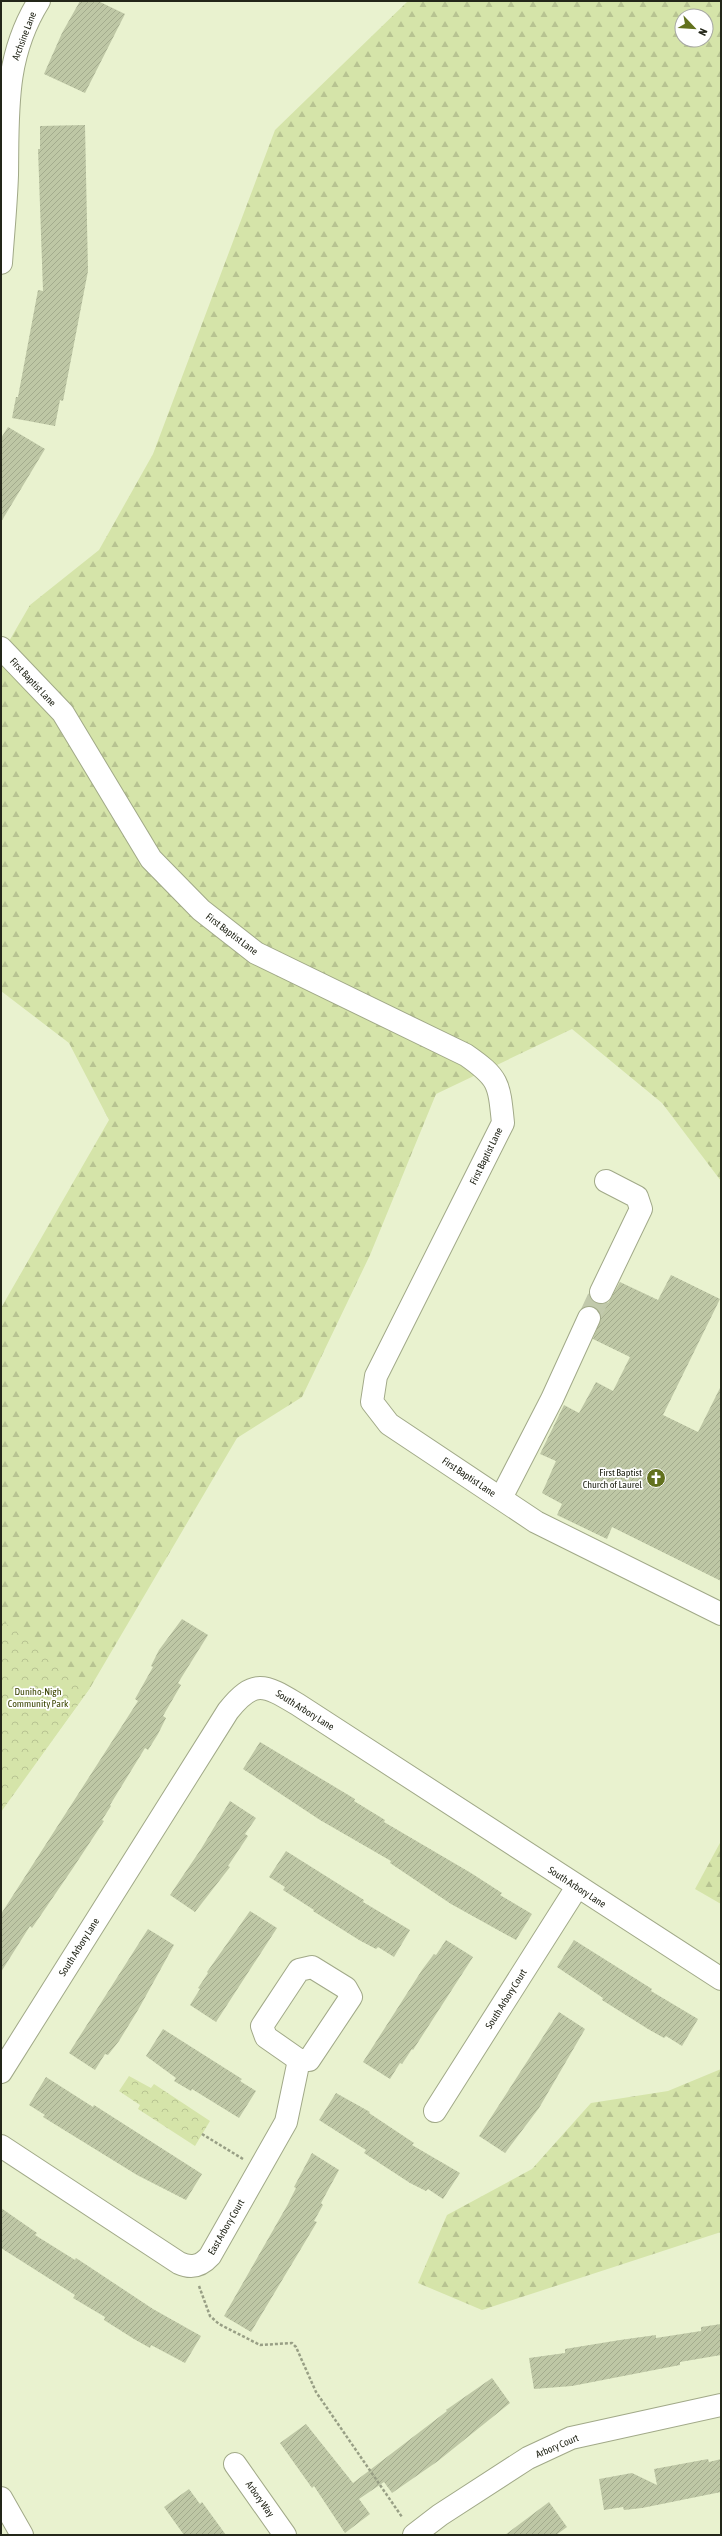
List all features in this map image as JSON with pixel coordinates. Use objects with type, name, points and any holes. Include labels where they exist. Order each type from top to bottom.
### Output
[{"type":"street","name":"Archsine Lane","points":[[1,264],[2,223],[7,176],[4,112],[15,55],[40,1]]},
{"type":"street","name":"First Baptist Lane","points":[[1,648],[63,713],[151,859],[201,910],[256,953],[466,1054],[489,1072],[500,1092],[503,1123],[376,1376],[372,1402],[388,1424],[536,1522],[581,1546],[721,1614]]},
{"type":"street","points":[[601,1292],[641,1209],[637,1197],[606,1181]]},
{"type":"street","points":[[501,1498],[552,1399],[589,1318]]},
{"type":"street","name":"South Arbory Lane","points":[[1,2072],[228,1711],[237,1699],[253,1688],[268,1688],[297,1704],[721,1979]]},
{"type":"street","name":"South Arbory Court","points":[[435,2111],[577,1887]]},
{"type":"street","name":"East Arbory Court","points":[[192,2267],[199,2265],[210,2256],[290,2111],[299,2060]]},
{"type":"street","points":[[1,2146],[179,2263],[192,2267]]},
{"type":"street","name":"Arbory Court","points":[[414,2535],[440,2515],[528,2458],[571,2438],[721,2405]]},
{"type":"street","name":"Arbory Way","points":[[235,2464],[285,2535]]},
{"type":"street","points":[[1,2498],[21,2535]]},
{"type":"path","points":[[202,2134],[259,2169]]},
{"type":"path","points":[[192,2267],[204,2304],[210,2316],[219,2324],[260,2345],[292,2343],[296,2347],[316,2392],[414,2535]]},
{"type":"green space","points":[[408,1],[721,1],[721,1181],[662,1103],[572,1029],[436,1094],[370,1255],[302,1397],[237,1438],[90,1688],[5,1805],[1,1799],[1,1308],[109,1120],[69,1043],[1,991],[1,655],[30,605],[99,550],[153,454],[275,130]]},
{"type":"green space","name":"Duniho-Nigh Community Park","points":[[1,1620],[90,1688],[1,1812]]},
{"type":"green space","points":[[721,1841],[721,1904],[695,1889]]},
{"type":"green space","points":[[721,2069],[721,2232],[482,2310],[418,2283],[447,2215],[532,2169],[591,2103],[668,2091]]},
{"type":"green space","points":[[129,2076],[151,2088],[154,2084],[210,2121],[195,2146],[138,2109],[140,2105],[119,2091]]},
{"type":"building","points":[[80,1],[98,1],[125,14],[85,93],[44,74],[62,33]]},
{"type":"building","points":[[85,125],[88,271],[63,401],[60,400],[55,426],[12,418],[16,397],[18,397],[38,290],[43,291],[38,149],[40,149],[40,126]]},
{"type":"building","points":[[8,427],[45,449],[1,522],[1,438]]},
{"type":"building","points":[[671,1275],[720,1299],[663,1415],[698,1432],[721,1386],[721,1581],[612,1527],[607,1539],[557,1515],[562,1504],[542,1493],[556,1461],[540,1454],[564,1405],[579,1413],[596,1382],[613,1391],[630,1357],[593,1339],[601,1317],[595,1307],[584,1307],[590,1296],[596,1303],[608,1303],[620,1282],[658,1300]]},
{"type":"building","points":[[182,1619],[208,1635],[178,1683],[181,1685],[163,1716],[166,1718],[158,1734],[148,1750],[145,1748],[110,1805],[111,1806],[102,1820],[104,1821],[32,1928],[30,1926],[1,1972],[1,1914],[138,1701],[135,1699],[153,1667],[151,1666],[159,1650]]},
{"type":"building","points":[[260,1742],[355,1799],[354,1801],[385,1820],[384,1822],[471,1873],[502,1893],[500,1895],[532,1914],[516,1940],[451,1904],[390,1863],[391,1861],[320,1820],[243,1769]]},
{"type":"building","points":[[230,1801],[256,1818],[245,1834],[248,1836],[228,1866],[230,1867],[195,1912],[170,1895],[201,1849]]},
{"type":"building","points":[[286,1851],[364,1900],[363,1902],[410,1930],[394,1957],[378,1947],[376,1949],[359,1940],[313,1911],[314,1910],[283,1890],[285,1887],[269,1877]]},
{"type":"building","points":[[250,1911],[277,1928],[216,2022],[190,2005],[200,1989],[198,1988],[208,1973],[207,1972]]},
{"type":"building","points":[[148,1929],[174,1945],[119,2041],[108,2055],[105,2054],[95,2070],[69,2053]]},
{"type":"building","points":[[446,1940],[473,1957],[413,2050],[412,2049],[402,2064],[400,2063],[390,2079],[363,2062],[422,1970],[434,1954],[436,1955]]},
{"type":"building","points":[[574,1940],[652,1989],[651,1991],[698,2019],[682,2046],[666,2036],[664,2038],[648,2029],[602,2000],[603,1998],[557,1967]]},
{"type":"building","points":[[559,2012],[585,2029],[539,2108],[505,2153],[479,2136]]},
{"type":"building","points":[[163,2029],[242,2079],[240,2081],[256,2091],[239,2118],[192,2089],[191,2091],[174,2081],[176,2078],[146,2056]]},
{"type":"building","points":[[46,2077],[93,2107],[94,2105],[202,2174],[186,2200],[137,2175],[43,2117],[45,2115],[29,2105]]},
{"type":"building","points":[[336,2093],[370,2112],[369,2113],[414,2143],[412,2145],[460,2173],[443,2199],[428,2189],[426,2191],[410,2183],[364,2153],[366,2150],[319,2120]]},
{"type":"building","points":[[312,2153],[339,2170],[321,2203],[323,2205],[314,2221],[317,2222],[251,2332],[224,2316],[288,2204],[296,2188],[294,2187]]},
{"type":"building","points":[[1,2208],[37,2233],[35,2235],[75,2260],[76,2258],[153,2309],[201,2336],[185,2363],[151,2345],[150,2348],[134,2339],[104,2320],[105,2317],[73,2298],[75,2295],[1,2248]]},
{"type":"building","points":[[721,2324],[721,2355],[680,2362],[680,2365],[572,2386],[534,2389],[529,2358],[565,2353],[565,2349],[620,2340],[656,2335],[656,2338],[701,2331],[701,2327]]},
{"type":"building","points":[[492,2378],[510,2403],[438,2461],[392,2493],[384,2482],[359,2499],[370,2514],[345,2533],[314,2486],[312,2488],[280,2443],[306,2424],[353,2483],[447,2411],[446,2410]]},
{"type":"building","points":[[708,2459],[709,2462],[721,2459],[721,2492],[642,2508],[624,2510],[623,2507],[604,2510],[599,2479],[632,2473],[657,2485],[654,2469]]},
{"type":"building","points":[[189,2489],[200,2504],[202,2502],[226,2535],[184,2535],[164,2507]]},
{"type":"building","points":[[549,2502],[567,2527],[556,2535],[505,2535]]},
{"type":"tunnel","points":[[589,1318],[601,1292]]},
{"type":"place","name":"First Baptist Church of Laurel","points":[[656,1478]]}]
